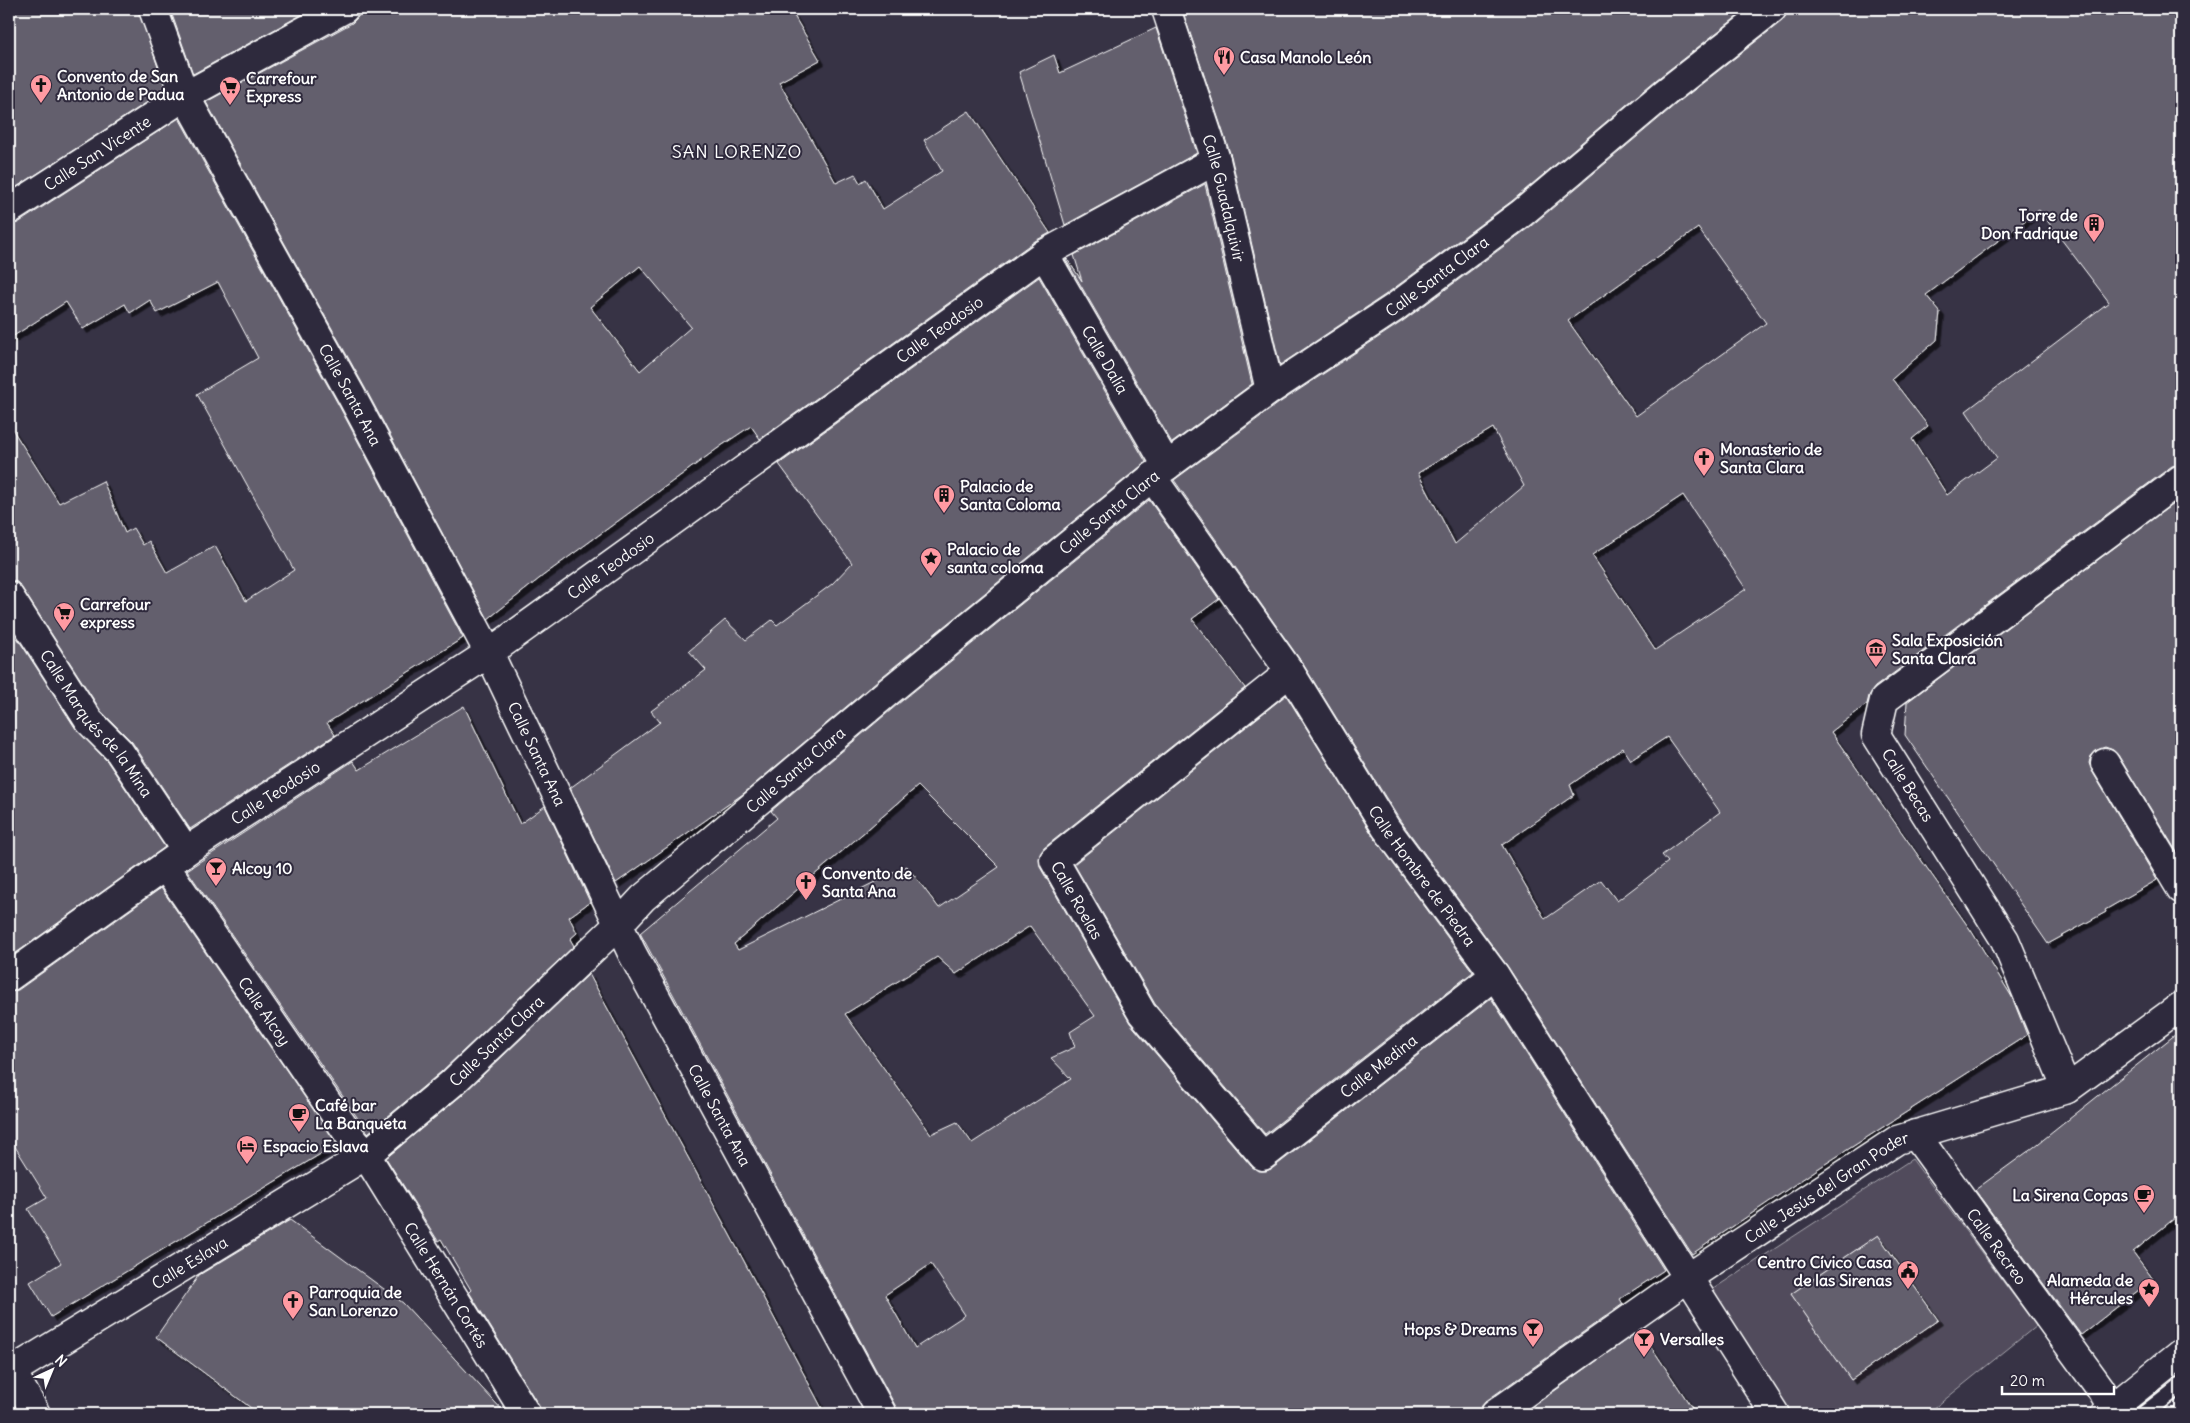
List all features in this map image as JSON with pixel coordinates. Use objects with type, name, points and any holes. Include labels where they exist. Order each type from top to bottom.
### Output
[{"type":"street","name":"Calle Santa Ana","points":[[153,9],[185,96],[351,395],[489,653],[636,962],[882,1414]]},
{"type":"street","name":"Calle San Vicente","points":[[9,210],[185,96],[344,9]]},
{"type":"street","name":"Calle Guadalquivir","points":[[1166,9],[1216,160],[1270,390]]},
{"type":"street","name":"Calle Santa Clara","points":[[366,1155],[451,1084],[643,898],[881,698],[1160,472],[1270,390],[1394,308],[1522,213],[1666,92],[1772,9]]},
{"type":"street","name":"Calle Teodosio","points":[[9,977],[176,859],[489,653],[1044,254],[1216,160]]},
{"type":"street","name":"Calle Dalía","points":[[1044,254],[1160,472]]},
{"type":"street","name":"Calle Hombre de Piedra","points":[[1160,472],[1290,672],[1386,828],[1495,975],[1690,1277],[1775,1414]]},
{"type":"street","name":"Calle Becas","points":[[2067,1089],[2005,940],[1876,735],[1884,700],[2181,479]]},
{"type":"street","name":"Calle Marqués de la Mina","points":[[9,596],[89,721],[119,750],[176,859]]},
{"type":"street","name":"Calle Roelas","points":[[1263,1156],[1142,1012],[1054,860],[1290,672]]},
{"type":"street","points":[[2105,763],[2181,889]]},
{"type":"street","name":"Calle Alcoy","points":[[176,859],[350,1136],[366,1155]]},
{"type":"street","name":"Calle Medina","points":[[1263,1156],[1495,975]]},
{"type":"street","name":"Calle Jesús del Gran Poder","points":[[1494,1414],[1690,1277],[1897,1140],[2067,1089],[2181,1006]]},
{"type":"street","name":"Calle Recreo","points":[[1915,1134],[2100,1388],[2108,1411]]},
{"type":"street","name":"Calle Eslava","points":[[11,1370],[366,1155]]},
{"type":"street","name":"Calle Hernán Cortés","points":[[366,1155],[526,1414]]},
{"type":"street","points":[[2108,1411],[2181,1354]]},
{"type":"street","points":[[11,1370],[36,1414]]},
{"type":"lane","points":[[2144,1414],[2181,1385]]},
{"type":"shaded area","points":[[1912,1159],[2036,1326],[1927,1414],[1786,1414],[1707,1293]],"holes":[[[1878,1235],[1938,1320],[1851,1380],[1791,1294]]]},
{"type":"building","points":[[9,9],[138,9],[166,90],[9,192]]},
{"type":"building","points":[[170,9],[312,9],[193,74]]},
{"type":"building","points":[[360,9],[790,9],[820,60],[779,82],[836,183],[855,174],[860,183],[866,179],[883,209],[942,171],[924,140],[969,111],[1050,233],[1035,241],[760,439],[751,426],[721,446],[544,575],[488,619],[365,388],[206,102],[352,23],[358,17]],"holes":[[[640,266],[691,327],[640,371],[590,307]]]},
{"type":"building","points":[[1197,9],[1747,9],[1656,80],[1512,201],[1385,295],[1280,365],[1231,156],[1184,15]]},
{"type":"building","points":[[1787,9],[2172,9],[2181,27],[2181,464],[2172,466],[1875,687],[1869,696],[1867,704],[1831,732],[1972,932],[2012,997],[2027,1035],[1819,1168],[1692,1254],[1508,967],[1399,819],[1303,664],[1174,480],[1279,403],[1403,321],[1531,226],[1676,104],[1782,21]],"holes":[[[2039,210],[2109,302],[1966,411],[1997,458],[1947,495],[1912,439],[1928,426],[1892,379],[1937,340],[1940,312],[1926,295]],[[1698,228],[1766,323],[1636,416],[1568,321]],[[1493,428],[1524,486],[1455,544],[1418,473]],[[1683,495],[1746,589],[1655,650],[1592,555]],[[1667,737],[1720,812],[1662,855],[1668,862],[1617,901],[1601,880],[1545,919],[1502,845],[1574,795],[1570,785],[1623,748],[1631,760]]]},
{"type":"building","points":[[1156,28],[1197,153],[1065,225],[1019,72],[1054,55],[1060,73]]},
{"type":"building","points":[[179,118],[337,402],[463,638],[327,723],[335,735],[190,829],[132,742],[101,711],[22,588],[17,582],[9,580],[9,424],[59,503],[103,481],[125,533],[133,528],[143,545],[149,541],[167,573],[215,546],[246,601],[294,570],[197,394],[258,358],[218,282],[157,313],[150,300],[130,313],[125,304],[83,329],[66,302],[9,339],[9,225],[18,223]]},
{"type":"building","points":[[1205,184],[1252,384],[1172,443],[1066,260],[1082,281],[1074,255]]},
{"type":"building","name":"Palacio de Santa Coloma","points":[[1039,277],[1146,462],[878,680],[743,794],[616,883],[570,788],[660,722],[651,711],[706,670],[689,651],[725,620],[746,640],[772,620],[777,625],[832,584],[852,563],[779,464]]},
{"type":"building","points":[[2181,498],[2181,859],[2118,755],[2113,750],[2105,747],[2097,750],[2091,756],[2089,763],[2092,771],[2157,880],[2105,910],[2106,912],[2048,944],[1905,735],[1907,702]]},
{"type":"building","points":[[1149,500],[1219,599],[1192,619],[1245,688],[1044,848],[1040,854],[1040,867],[1130,1023],[1251,1166],[1258,1171],[1266,1171],[1273,1168],[1491,998],[1664,1270],[1620,1299],[1623,1304],[1486,1401],[1481,1407],[1480,1414],[898,1414],[896,1407],[640,933],[777,818],[771,811],[898,704]],"holes":[[[918,786],[999,867],[939,908],[907,866],[738,950],[734,944]],[[1030,926],[1095,1016],[1070,1032],[1075,1047],[1051,1058],[1071,1079],[972,1143],[957,1122],[931,1134],[845,1014],[937,957],[956,974]],[[931,1264],[965,1315],[915,1348],[885,1295]]]},
{"type":"building","points":[[9,625],[76,729],[107,761],[165,847],[9,958]]},
{"type":"building","points":[[1286,695],[1373,836],[1473,972],[1265,1134],[1155,1004],[1074,864]]},
{"type":"building","points":[[464,706],[520,824],[545,806],[590,902],[569,917],[577,933],[570,939],[574,946],[441,1072],[368,1133],[187,870],[353,761],[359,770]]},
{"type":"building","points":[[161,888],[337,1144],[51,1317],[30,1282],[61,1263],[28,1209],[47,1198],[9,1137],[9,992],[18,990]]},
{"type":"building","points":[[589,974],[825,1414],[542,1414],[539,1406],[469,1292],[471,1290],[441,1239],[438,1241],[386,1158],[462,1095]]},
{"type":"building","points":[[2181,1030],[2181,1213],[2133,1252],[2153,1279],[2081,1335],[1975,1190],[2034,1147]]},
{"type":"building","name":"Parroquia de San Lorenzo","points":[[290,1220],[403,1303],[506,1414],[259,1414],[156,1337],[199,1275]]},
{"type":"building","points":[[1878,1235],[1938,1320],[1851,1380],[1791,1294]]},
{"type":"building","points":[[1640,1330],[1696,1414],[1522,1414]]},
{"type":"place","name":"Casa Manolo León","points":[[1224,76]]},
{"type":"place","name":"Convento de San Antonio de Padua","points":[[41,104]]},
{"type":"place","name":"Carrefour Express","points":[[230,106]]},
{"type":"place","name":"Torre de Don Fadrique","points":[[2094,243]]},
{"type":"place","name":"Monasterio de Santa Clara","points":[[1704,477]]},
{"type":"place","name":"Palacio de Santa Coloma","points":[[944,514]]},
{"type":"place","name":"Palacio de santa coloma","points":[[931,577]]},
{"type":"place","name":"Carrefour express","points":[[64,632]]},
{"type":"place","name":"Sala Exposición Santa Clara","points":[[1876,668]]},
{"type":"place","name":"Alcoy 10","points":[[216,887]]},
{"type":"place","name":"Convento de Santa Ana","points":[[806,901]]},
{"type":"place","name":"Café bar La Banqueta","points":[[299,1133]]},
{"type":"place","name":"Espacio Eslava","points":[[247,1165]]},
{"type":"place","name":"La Sirena Copas","points":[[2144,1214]]},
{"type":"place","name":"Centro Cívico Casa de las Sirenas","points":[[1908,1290]]},
{"type":"place","name":"Alameda de Hércules","points":[[2149,1308]]},
{"type":"place","name":"Parroquia de San Lorenzo","points":[[293,1320]]},
{"type":"place","name":"Hops & Dreams","points":[[1533,1348]]},
{"type":"place","name":"Versalles","points":[[1644,1358]]},
{"type":"district","name":"SAN LORENZO","points":[[737,151]]}]
